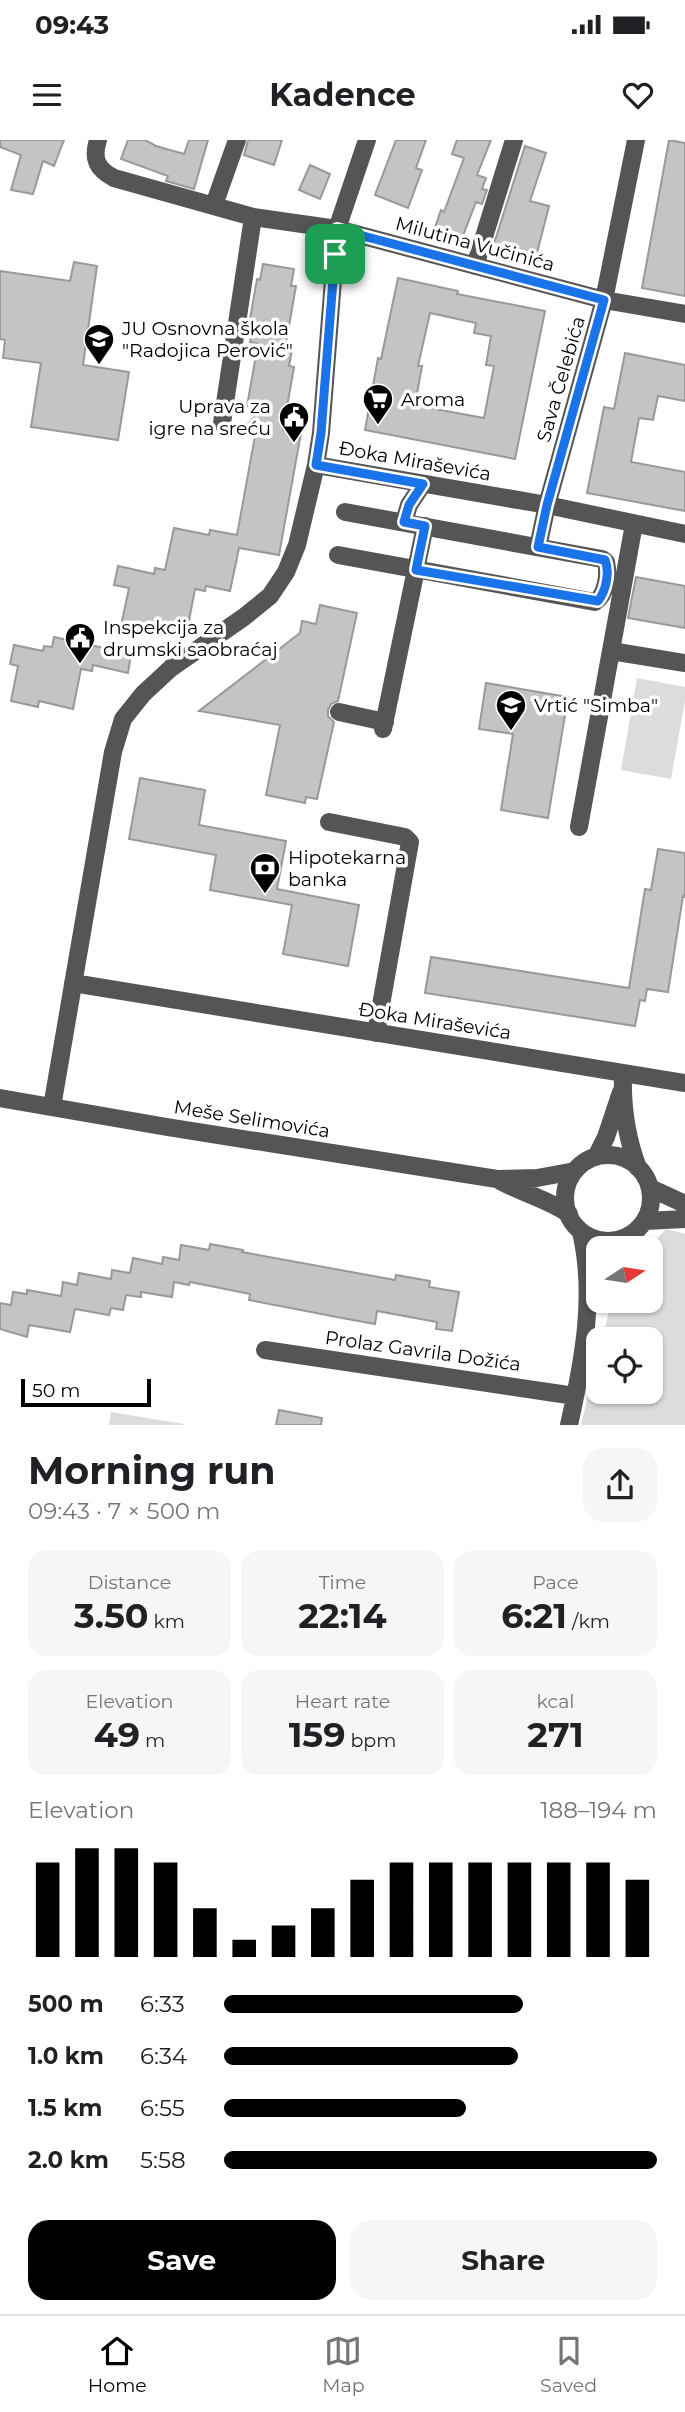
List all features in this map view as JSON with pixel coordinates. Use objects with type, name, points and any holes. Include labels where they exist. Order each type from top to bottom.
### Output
[{"type":"street","name":"Milutina Vučinića","points":[[98,140],[96,164],[102,172],[114,178],[253,217],[337,229],[604,300],[685,314]]},
{"type":"street","points":[[214,205],[237,140]]},
{"type":"street","points":[[316,465],[321,433],[337,229],[367,140]]},
{"type":"street","points":[[475,266],[514,140]]},
{"type":"street","name":"Sava Čelebića","points":[[538,547],[547,505],[604,300],[636,140]]},
{"type":"street","points":[[222,423],[253,217]]},
{"type":"street","name":"Đoka Miraševića","points":[[52,1107],[113,751],[123,719],[143,694],[171,668],[270,596],[286,572],[297,545],[316,465],[547,505],[685,534]]},
{"type":"street","points":[[404,522],[409,505],[423,484]]},
{"type":"street","points":[[338,555],[595,602],[600,599],[607,572],[605,560],[345,512]]},
{"type":"street","points":[[579,827],[634,524]]},
{"type":"street","points":[[339,712],[384,725],[425,526]]},
{"type":"street","points":[[611,651],[685,663]]},
{"type":"street","points":[[329,822],[405,837],[410,842],[376,1033]]},
{"type":"street","name":"Đoka Miraševića","points":[[73,983],[376,1033],[623,1082],[685,1083]]},
{"type":"street","points":[[596,1157],[606,1137],[623,1082]]},
{"type":"street","points":[[623,1082],[629,1136],[638,1167],[650,1188],[651,1199],[645,1221],[631,1236]]},
{"type":"street","name":"Meše Selimovića","points":[[0,1098],[497,1179],[537,1178],[575,1171]]},
{"type":"street","points":[[588,1319],[588,1269],[581,1232],[569,1214],[566,1193],[575,1171],[596,1157],[618,1156],[638,1167]]},
{"type":"street","name":"Meše Selimovića","points":[[497,1179],[569,1214]]},
{"type":"street","points":[[650,1188],[685,1204]]},
{"type":"street","points":[[645,1221],[685,1219]]},
{"type":"street","points":[[581,1232],[590,1236]]},
{"type":"street","points":[[569,1425],[590,1313]]},
{"type":"street","name":"Prolaz Gavrila Dožića","points":[[265,1350],[575,1396]]},
{"type":"shaded area","points":[[637,678],[685,687],[685,701],[671,779],[621,770]]},
{"type":"shaded area","points":[[666,1229],[685,1234],[685,1425],[581,1425],[586,1404],[663,1404],[663,1327],[605,1327],[609,1313],[663,1313],[663,1236],[659,1236]]},
{"type":"shaded area","points":[[111,1412],[184,1424],[184,1425],[109,1425]]},
{"type":"building","points":[[0,140],[64,140],[54,166],[43,161],[33,194],[11,190],[21,155],[0,147]]},
{"type":"building","points":[[128,140],[145,140],[184,154],[189,140],[208,140],[194,189],[166,181],[168,176],[121,159]]},
{"type":"building","points":[[248,140],[282,140],[274,165],[244,155]]},
{"type":"building","points":[[396,140],[426,140],[416,168],[422,170],[408,208],[375,195]]},
{"type":"building","points":[[457,140],[491,140],[477,175],[486,178],[482,189],[487,190],[482,204],[476,202],[459,246],[432,236],[464,158],[452,154]]},
{"type":"building","points":[[669,140],[685,143],[685,296],[642,288]]},
{"type":"building","points":[[525,146],[546,153],[530,201],[549,206],[535,261],[492,250]]},
{"type":"building","points":[[310,165],[330,174],[320,199],[299,190]]},
{"type":"building","points":[[74,262],[97,266],[83,365],[129,372],[118,440],[31,427],[41,363],[3,358],[5,340],[0,339],[0,271],[70,281]]},
{"type":"building","points":[[263,264],[294,269],[291,286],[296,286],[285,349],[292,350],[289,366],[294,367],[283,430],[301,433],[279,555],[239,548],[230,591],[206,586],[205,591],[195,589],[187,631],[150,624],[149,632],[121,626],[129,588],[114,585],[118,566],[154,574],[155,568],[165,570],[174,528],[209,535],[210,530],[237,535],[257,425],[248,424],[262,408],[247,406],[258,344],[250,342],[253,326],[249,325],[257,279],[260,280]]},
{"type":"building","points":[[398,278],[458,291],[457,294],[545,311],[515,459],[365,430],[378,358],[381,359]],"holes":[[[430,313],[476,323],[474,333],[491,336],[486,365],[494,366],[484,418],[430,408],[432,396],[417,394],[422,366],[418,366]]]},
{"type":"building","points":[[577,319],[586,320],[581,339],[572,336]]},
{"type":"building","points":[[625,353],[685,365],[685,401],[658,396],[653,420],[639,418],[631,462],[685,472],[685,511],[587,493],[604,407],[614,409]]},
{"type":"building","points":[[636,577],[685,586],[685,628],[628,618]]},
{"type":"building","points":[[320,605],[357,613],[338,701],[331,704],[328,710],[328,716],[334,722],[317,799],[306,797],[305,803],[266,795],[280,725],[199,711],[300,633],[302,621],[316,624]]},
{"type":"building","points":[[54,637],[131,654],[128,673],[93,665],[92,671],[81,669],[73,709],[39,701],[38,707],[11,701],[18,666],[10,664],[14,645],[43,651],[44,646],[52,647]]},
{"type":"building","points":[[486,683],[568,697],[548,818],[501,810],[513,734],[479,729]]},
{"type":"building","points":[[140,778],[205,790],[199,825],[286,841],[277,889],[359,905],[348,966],[283,954],[292,905],[210,890],[216,855],[129,839]]},
{"type":"building","points":[[658,849],[685,853],[685,897],[683,896],[668,992],[647,989],[645,1001],[640,1000],[635,1026],[425,993],[431,957],[629,988],[645,889],[651,890]]},
{"type":"building","points":[[210,1244],[395,1280],[396,1275],[430,1281],[429,1287],[459,1292],[452,1331],[436,1329],[437,1322],[377,1311],[375,1324],[342,1318],[249,1300],[250,1294],[190,1282],[189,1285],[174,1282],[172,1297],[141,1292],[141,1297],[126,1295],[123,1310],[111,1308],[109,1315],[75,1309],[70,1332],[29,1325],[27,1337],[0,1329],[0,1303],[11,1305],[13,1292],[27,1294],[27,1290],[61,1296],[63,1282],[77,1285],[79,1273],[111,1279],[112,1270],[130,1273],[133,1258],[162,1264],[163,1257],[179,1260],[181,1245],[209,1250]]},
{"type":"building","points":[[279,1410],[322,1418],[321,1425],[276,1425]]},
{"type":"place","name":"JU Osnovna škola \"Radojica Perović\"","points":[[99,366]]},
{"type":"place","name":"Aroma","points":[[378,426]]},
{"type":"place","name":"Uprava za igre na sreću","points":[[294,444]]},
{"type":"place","name":"Inspekcija za drumski saobraćaj","points":[[80,665]]},
{"type":"place","name":"Vrtić \"Simba\"","points":[[511,732]]},
{"type":"place","name":"Hipotekarna banka","points":[[265,895]]},
{"type":"route","points":[[337,229],[604,300],[547,505],[538,547],[605,560],[607,572],[604,592],[598,601],[416,570],[425,526],[404,522],[409,505],[423,484],[316,465],[321,433],[335,254],[337,229]]}]
